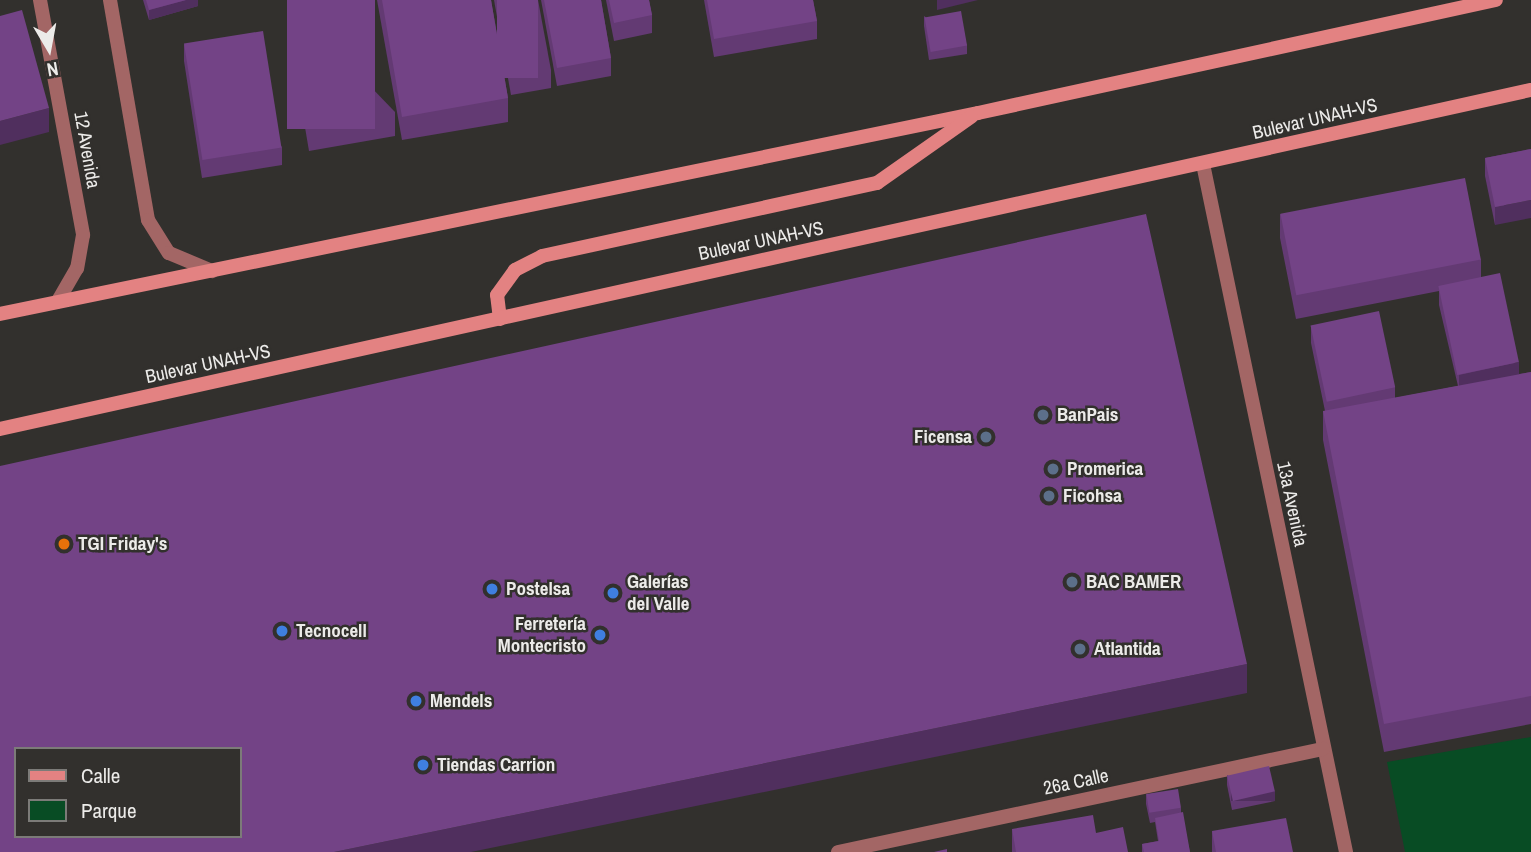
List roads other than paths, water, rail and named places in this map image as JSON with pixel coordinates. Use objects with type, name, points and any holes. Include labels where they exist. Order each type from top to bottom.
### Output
[{"type":"main road","points":[[0,314],[978,113],[1496,0]]},
{"type":"main road","name":"Bulevar UNAH-VS","points":[[0,429],[1531,90]]},
{"type":"main road","points":[[500,318],[497,295],[515,270],[542,256],[877,183],[978,113]]},
{"type":"street","name":"12 Avenida","points":[[40,0],[83,235],[77,268],[57,302]]},
{"type":"street","points":[[110,0],[148,220],[169,253],[212,271]]},
{"type":"street","name":"13a Avenida","points":[[1203,164],[1346,852]]},
{"type":"street","name":"26a Calle","points":[[838,852],[1323,750]]},
{"type":"place","name":"BanPais","points":[[1043,415]]},
{"type":"place","name":"Ficensa","points":[[986,437]]},
{"type":"place","name":"Promerica","points":[[1053,469]]},
{"type":"place","name":"Ficohsa","points":[[1049,496]]},
{"type":"place","name":"TGI Friday's","points":[[64,544]]},
{"type":"place","name":"BAC BAMER","points":[[1072,582]]},
{"type":"place","name":"Postelsa","points":[[492,589]]},
{"type":"place","name":"Galerías del Valle","points":[[613,593]]},
{"type":"place","name":"Tecnocell","points":[[282,631]]},
{"type":"place","name":"Ferretería Montecristo","points":[[600,635]]},
{"type":"place","name":"Atlantida","points":[[1080,649]]},
{"type":"place","name":"Mendels","points":[[416,701]]},
{"type":"place","name":"Tiendas Carrion","points":[[423,765]]}]
